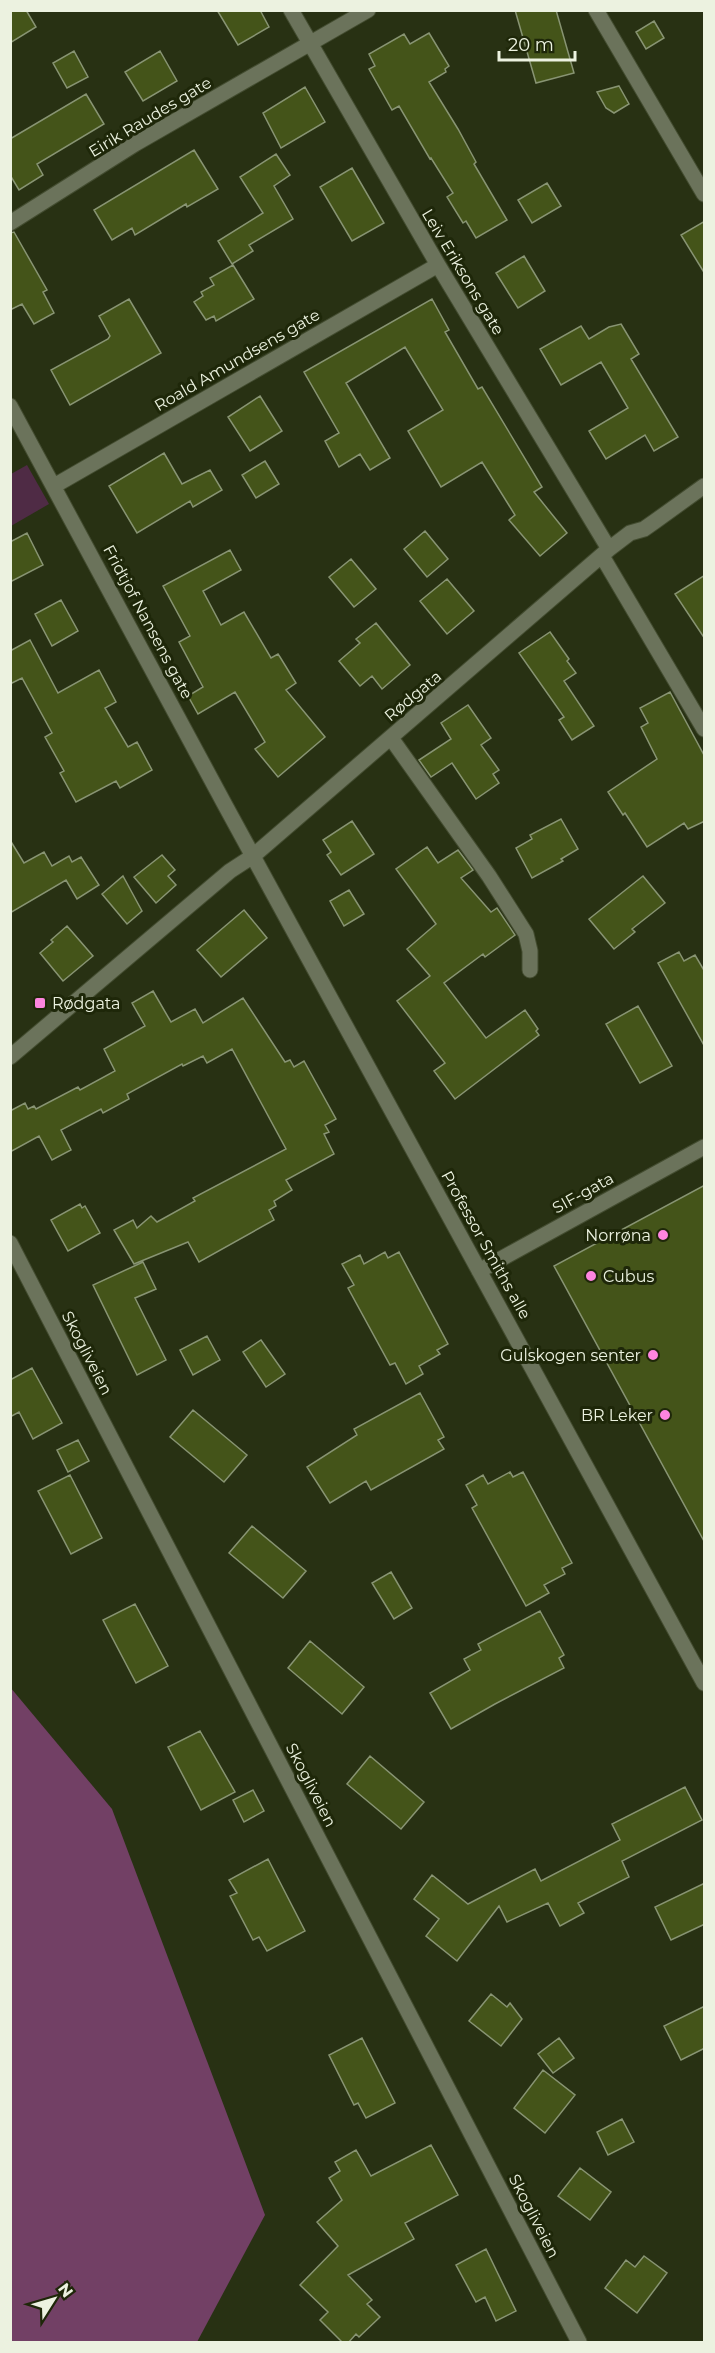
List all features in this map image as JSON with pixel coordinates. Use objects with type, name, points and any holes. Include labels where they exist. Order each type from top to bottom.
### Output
[{"type":"street","name":"Leiv Eriksons gate","points":[[291,10],[705,729]]},
{"type":"street","name":"Eirik Raudes gate","points":[[10,223],[135,144],[368,10]]},
{"type":"street","points":[[596,10],[705,194]]},
{"type":"street","name":"Roald Amundsens gate","points":[[54,486],[438,266]]},
{"type":"street","name":"Fridtjof Nansens gate","points":[[10,406],[253,856]]},
{"type":"street","name":"Rødgata","points":[[10,1058],[230,871],[253,856],[605,553],[630,533],[644,529],[705,486]]},
{"type":"street","points":[[391,738],[489,876],[526,934],[530,951],[530,970]]},
{"type":"street","name":"Professor Smiths alle","points":[[253,856],[705,1683]]},
{"type":"street","name":"SIF-gata","points":[[479,1271],[705,1147]]},
{"type":"street","name":"Skogliveien","points":[[10,1243],[579,2343]]},
{"type":"shaded area","points":[[27,465],[49,504],[11,526],[11,474]]},
{"type":"shaded area","points":[[10,1687],[112,1809],[265,2215],[197,2342],[11,2342]]},
{"type":"building","points":[[10,10],[26,10],[36,27],[10,43]]},
{"type":"building","points":[[217,10],[260,10],[269,27],[238,45]]},
{"type":"building","points":[[515,10],[556,10],[574,73],[536,83]]},
{"type":"building","points":[[654,21],[664,38],[646,49],[636,32]]},
{"type":"building","points":[[429,33],[449,66],[445,69],[446,72],[429,82],[458,129],[476,162],[474,164],[507,220],[476,238],[466,221],[463,223],[447,197],[453,193],[399,106],[392,110],[369,69],[375,66],[369,54],[404,34],[410,44]]},
{"type":"building","points":[[74,51],[88,77],[67,88],[53,63]]},
{"type":"building","points":[[160,51],[177,81],[143,101],[125,72]]},
{"type":"building","points":[[619,86],[629,104],[614,113],[606,108],[597,92]]},
{"type":"building","points":[[305,87],[325,122],[281,148],[263,113]]},
{"type":"building","points":[[86,94],[104,124],[37,164],[43,175],[19,190],[10,175],[10,139]]},
{"type":"building","points":[[194,150],[218,189],[187,207],[186,204],[135,235],[132,228],[112,240],[94,210]]},
{"type":"building","points":[[276,154],[290,175],[274,186],[293,219],[249,245],[253,251],[232,264],[218,241],[263,213],[240,177]]},
{"type":"building","points":[[352,168],[384,223],[352,241],[320,187]]},
{"type":"building","points":[[547,183],[561,206],[532,223],[518,200]]},
{"type":"building","points":[[705,221],[705,274],[681,235]]},
{"type":"building","points":[[14,232],[47,290],[43,292],[54,313],[34,324],[22,304],[10,310],[10,233]]},
{"type":"building","points":[[524,256],[545,291],[518,308],[496,273]]},
{"type":"building","points":[[233,265],[254,299],[216,321],[214,316],[206,320],[194,302],[203,296],[201,292],[214,285],[210,278]]},
{"type":"building","points":[[129,299],[161,353],[70,405],[51,370],[108,339],[110,336],[99,316]]},
{"type":"building","points":[[432,299],[449,330],[445,332],[478,389],[482,387],[542,487],[534,492],[567,533],[540,556],[509,520],[515,515],[482,462],[441,487],[408,431],[443,410],[405,347],[346,383],[390,458],[370,470],[360,454],[339,467],[325,441],[339,433],[304,372]]},
{"type":"building","points":[[621,324],[639,354],[631,359],[678,437],[654,451],[645,435],[606,459],[589,431],[628,408],[601,362],[561,385],[540,349],[581,326],[589,339],[609,327]]},
{"type":"building","points":[[260,396],[282,431],[250,451],[228,417]]},
{"type":"building","points":[[164,453],[182,484],[210,470],[222,490],[193,507],[190,501],[137,533],[109,486]]},
{"type":"building","points":[[265,461],[279,484],[256,498],[242,475]]},
{"type":"building","points":[[425,531],[448,559],[427,577],[404,549]]},
{"type":"building","points":[[27,533],[43,565],[10,582],[10,542]]},
{"type":"building","points":[[230,550],[241,570],[203,591],[221,625],[244,612],[271,658],[278,654],[296,683],[286,690],[325,737],[278,777],[255,749],[265,742],[235,692],[198,714],[188,696],[203,687],[179,642],[190,636],[163,586]]},
{"type":"building","points":[[351,559],[376,589],[354,607],[329,577]]},
{"type":"building","points":[[705,575],[705,639],[675,594]]},
{"type":"building","points":[[447,579],[474,611],[447,634],[420,601]]},
{"type":"building","points":[[61,600],[78,631],[52,646],[35,614]]},
{"type":"building","points":[[376,623],[410,665],[382,689],[372,676],[360,686],[339,661],[360,643],[356,639]]},
{"type":"building","points":[[550,632],[576,673],[564,681],[594,726],[572,740],[559,720],[564,717],[519,653]]},
{"type":"building","points":[[30,640],[58,693],[99,670],[116,702],[105,708],[128,747],[137,742],[152,770],[120,788],[116,781],[76,802],[60,773],[64,771],[45,737],[52,733],[22,678],[10,684],[10,651]]},
{"type":"building","points":[[670,692],[705,757],[705,821],[688,829],[684,823],[647,847],[608,792],[657,759],[641,727],[648,723],[640,708]]},
{"type":"building","points":[[468,705],[491,738],[481,745],[499,770],[493,774],[499,783],[476,799],[452,763],[431,777],[419,760],[451,739],[441,723]]},
{"type":"building","points":[[561,819],[578,849],[561,859],[563,861],[532,878],[516,848],[532,839],[530,835]]},
{"type":"building","points":[[352,821],[374,854],[341,875],[327,855],[331,852],[323,840]]},
{"type":"building","points":[[10,840],[24,863],[44,852],[52,866],[69,856],[72,862],[81,857],[99,885],[77,899],[66,880],[10,913]]},
{"type":"building","points":[[427,847],[438,863],[458,850],[473,870],[461,878],[491,912],[497,908],[515,935],[485,957],[483,954],[444,983],[486,1038],[525,1010],[538,1029],[536,1031],[539,1035],[455,1099],[434,1071],[445,1063],[397,1001],[430,976],[407,949],[436,924],[396,869]]},
{"type":"building","points":[[162,855],[175,870],[168,876],[176,885],[156,903],[134,877]]},
{"type":"building","points":[[123,876],[142,911],[127,924],[102,894]]},
{"type":"building","points":[[643,876],[665,903],[632,929],[635,932],[614,949],[589,919]]},
{"type":"building","points":[[349,890],[364,914],[344,926],[330,901]]},
{"type":"building","points":[[244,910],[267,938],[221,977],[197,950]]},
{"type":"building","points":[[67,926],[93,956],[63,981],[40,953]]},
{"type":"building","points":[[679,952],[684,961],[695,955],[705,972],[705,1047],[658,963]]},
{"type":"building","points":[[153,991],[171,1022],[195,1009],[203,1023],[243,998],[285,1062],[290,1060],[294,1067],[304,1061],[336,1119],[325,1125],[329,1132],[324,1134],[334,1154],[286,1180],[292,1190],[274,1201],[276,1206],[269,1210],[274,1220],[199,1262],[188,1242],[134,1264],[114,1230],[133,1220],[137,1228],[151,1216],[157,1222],[195,1201],[193,1198],[286,1149],[232,1049],[207,1063],[203,1056],[183,1066],[182,1064],[127,1094],[129,1099],[103,1113],[101,1109],[61,1130],[71,1150],[52,1160],[39,1136],[10,1152],[10,1111],[25,1103],[28,1109],[34,1106],[36,1109],[78,1087],[80,1090],[115,1071],[104,1049],[145,1026],[132,1003]]},
{"type":"building","points":[[638,1006],[672,1066],[640,1083],[606,1024]]},
{"type":"building","name":"Gulskogen senter","points":[[705,1185],[705,1543],[554,1266]]},
{"type":"building","points":[[80,1204],[82,1208],[85,1206],[100,1233],[68,1251],[51,1220]]},
{"type":"building","points":[[385,1252],[388,1258],[399,1252],[448,1344],[437,1350],[440,1354],[419,1366],[423,1374],[406,1384],[395,1363],[390,1365],[348,1288],[354,1285],[342,1264],[360,1255],[364,1264]]},
{"type":"building","points":[[143,1262],[156,1289],[135,1298],[166,1360],[137,1375],[93,1285]]},
{"type":"building","points":[[207,1336],[220,1360],[193,1375],[180,1350]]},
{"type":"building","points":[[261,1340],[285,1374],[266,1387],[243,1352]]},
{"type":"building","points":[[32,1368],[62,1423],[33,1439],[19,1412],[10,1417],[10,1380]]},
{"type":"building","points":[[420,1393],[444,1437],[438,1440],[444,1449],[371,1490],[366,1481],[330,1503],[307,1467],[357,1435],[354,1429]]},
{"type":"building","points":[[193,1410],[247,1455],[224,1482],[170,1437]]},
{"type":"building","points":[[78,1440],[89,1461],[68,1472],[57,1450]]},
{"type":"building","points":[[510,1472],[513,1477],[523,1472],[572,1563],[562,1568],[565,1574],[544,1585],[549,1593],[526,1606],[472,1508],[477,1505],[466,1485],[483,1475],[488,1484]]},
{"type":"building","points":[[70,1475],[102,1538],[71,1554],[38,1491]]},
{"type":"building","points":[[252,1526],[306,1571],[283,1598],[229,1553]]},
{"type":"building","points":[[391,1572],[412,1608],[394,1619],[372,1583]]},
{"type":"building","points":[[135,1604],[168,1666],[136,1683],[103,1620]]},
{"type":"building","points":[[540,1611],[564,1655],[559,1658],[564,1668],[451,1729],[430,1693],[470,1670],[464,1659],[481,1650],[478,1644]]},
{"type":"building","points":[[310,1641],[364,1687],[342,1714],[288,1668]]},
{"type":"building","points":[[200,1731],[235,1792],[201,1810],[168,1747]]},
{"type":"building","points":[[370,1756],[424,1802],[401,1829],[347,1784]]},
{"type":"building","points":[[685,1787],[702,1820],[622,1861],[629,1877],[578,1903],[584,1913],[560,1926],[548,1903],[507,1922],[499,1906],[457,1961],[426,1936],[439,1919],[414,1899],[432,1875],[468,1904],[535,1869],[541,1881],[620,1840],[612,1824]]},
{"type":"building","points":[[253,1790],[264,1811],[244,1822],[233,1800]]},
{"type":"building","points":[[268,1859],[305,1931],[267,1951],[259,1937],[253,1940],[230,1896],[237,1893],[229,1880]]},
{"type":"building","points":[[705,1883],[705,1924],[671,1940],[655,1907]]},
{"type":"building","points":[[491,1994],[507,2007],[510,2003],[522,2019],[501,2046],[469,2021]]},
{"type":"building","points":[[705,2006],[705,2048],[681,2060],[664,2026]]},
{"type":"building","points":[[362,2038],[395,2103],[366,2118],[358,2103],[354,2105],[329,2055]]},
{"type":"building","points":[[559,2038],[574,2058],[553,2073],[538,2054]]},
{"type":"building","points":[[543,2070],[575,2095],[545,2133],[514,2108]]},
{"type":"building","points":[[622,2119],[634,2142],[608,2155],[597,2132]]},
{"type":"building","points":[[431,2145],[458,2195],[405,2223],[414,2239],[348,2275],[372,2300],[367,2304],[380,2317],[359,2337],[356,2334],[348,2343],[343,2343],[320,2320],[328,2312],[300,2285],[338,2246],[317,2222],[342,2200],[329,2178],[340,2171],[335,2162],[356,2150],[371,2176]]},
{"type":"building","points":[[580,2168],[611,2192],[590,2220],[558,2196]]},
{"type":"building","points":[[486,2249],[516,2311],[496,2321],[485,2297],[476,2302],[456,2265]]},
{"type":"building","points":[[644,2256],[667,2273],[637,2313],[605,2288],[626,2260],[635,2267]]},
{"type":"place","name":"Rødgata","points":[[40,1003]]},
{"type":"place","name":"Norrøna","points":[[663,1235]]},
{"type":"place","name":"Cubus","points":[[591,1276]]},
{"type":"place","name":"Gulskogen senter","points":[[653,1355]]},
{"type":"place","name":"BR Leker","points":[[665,1415]]}]
